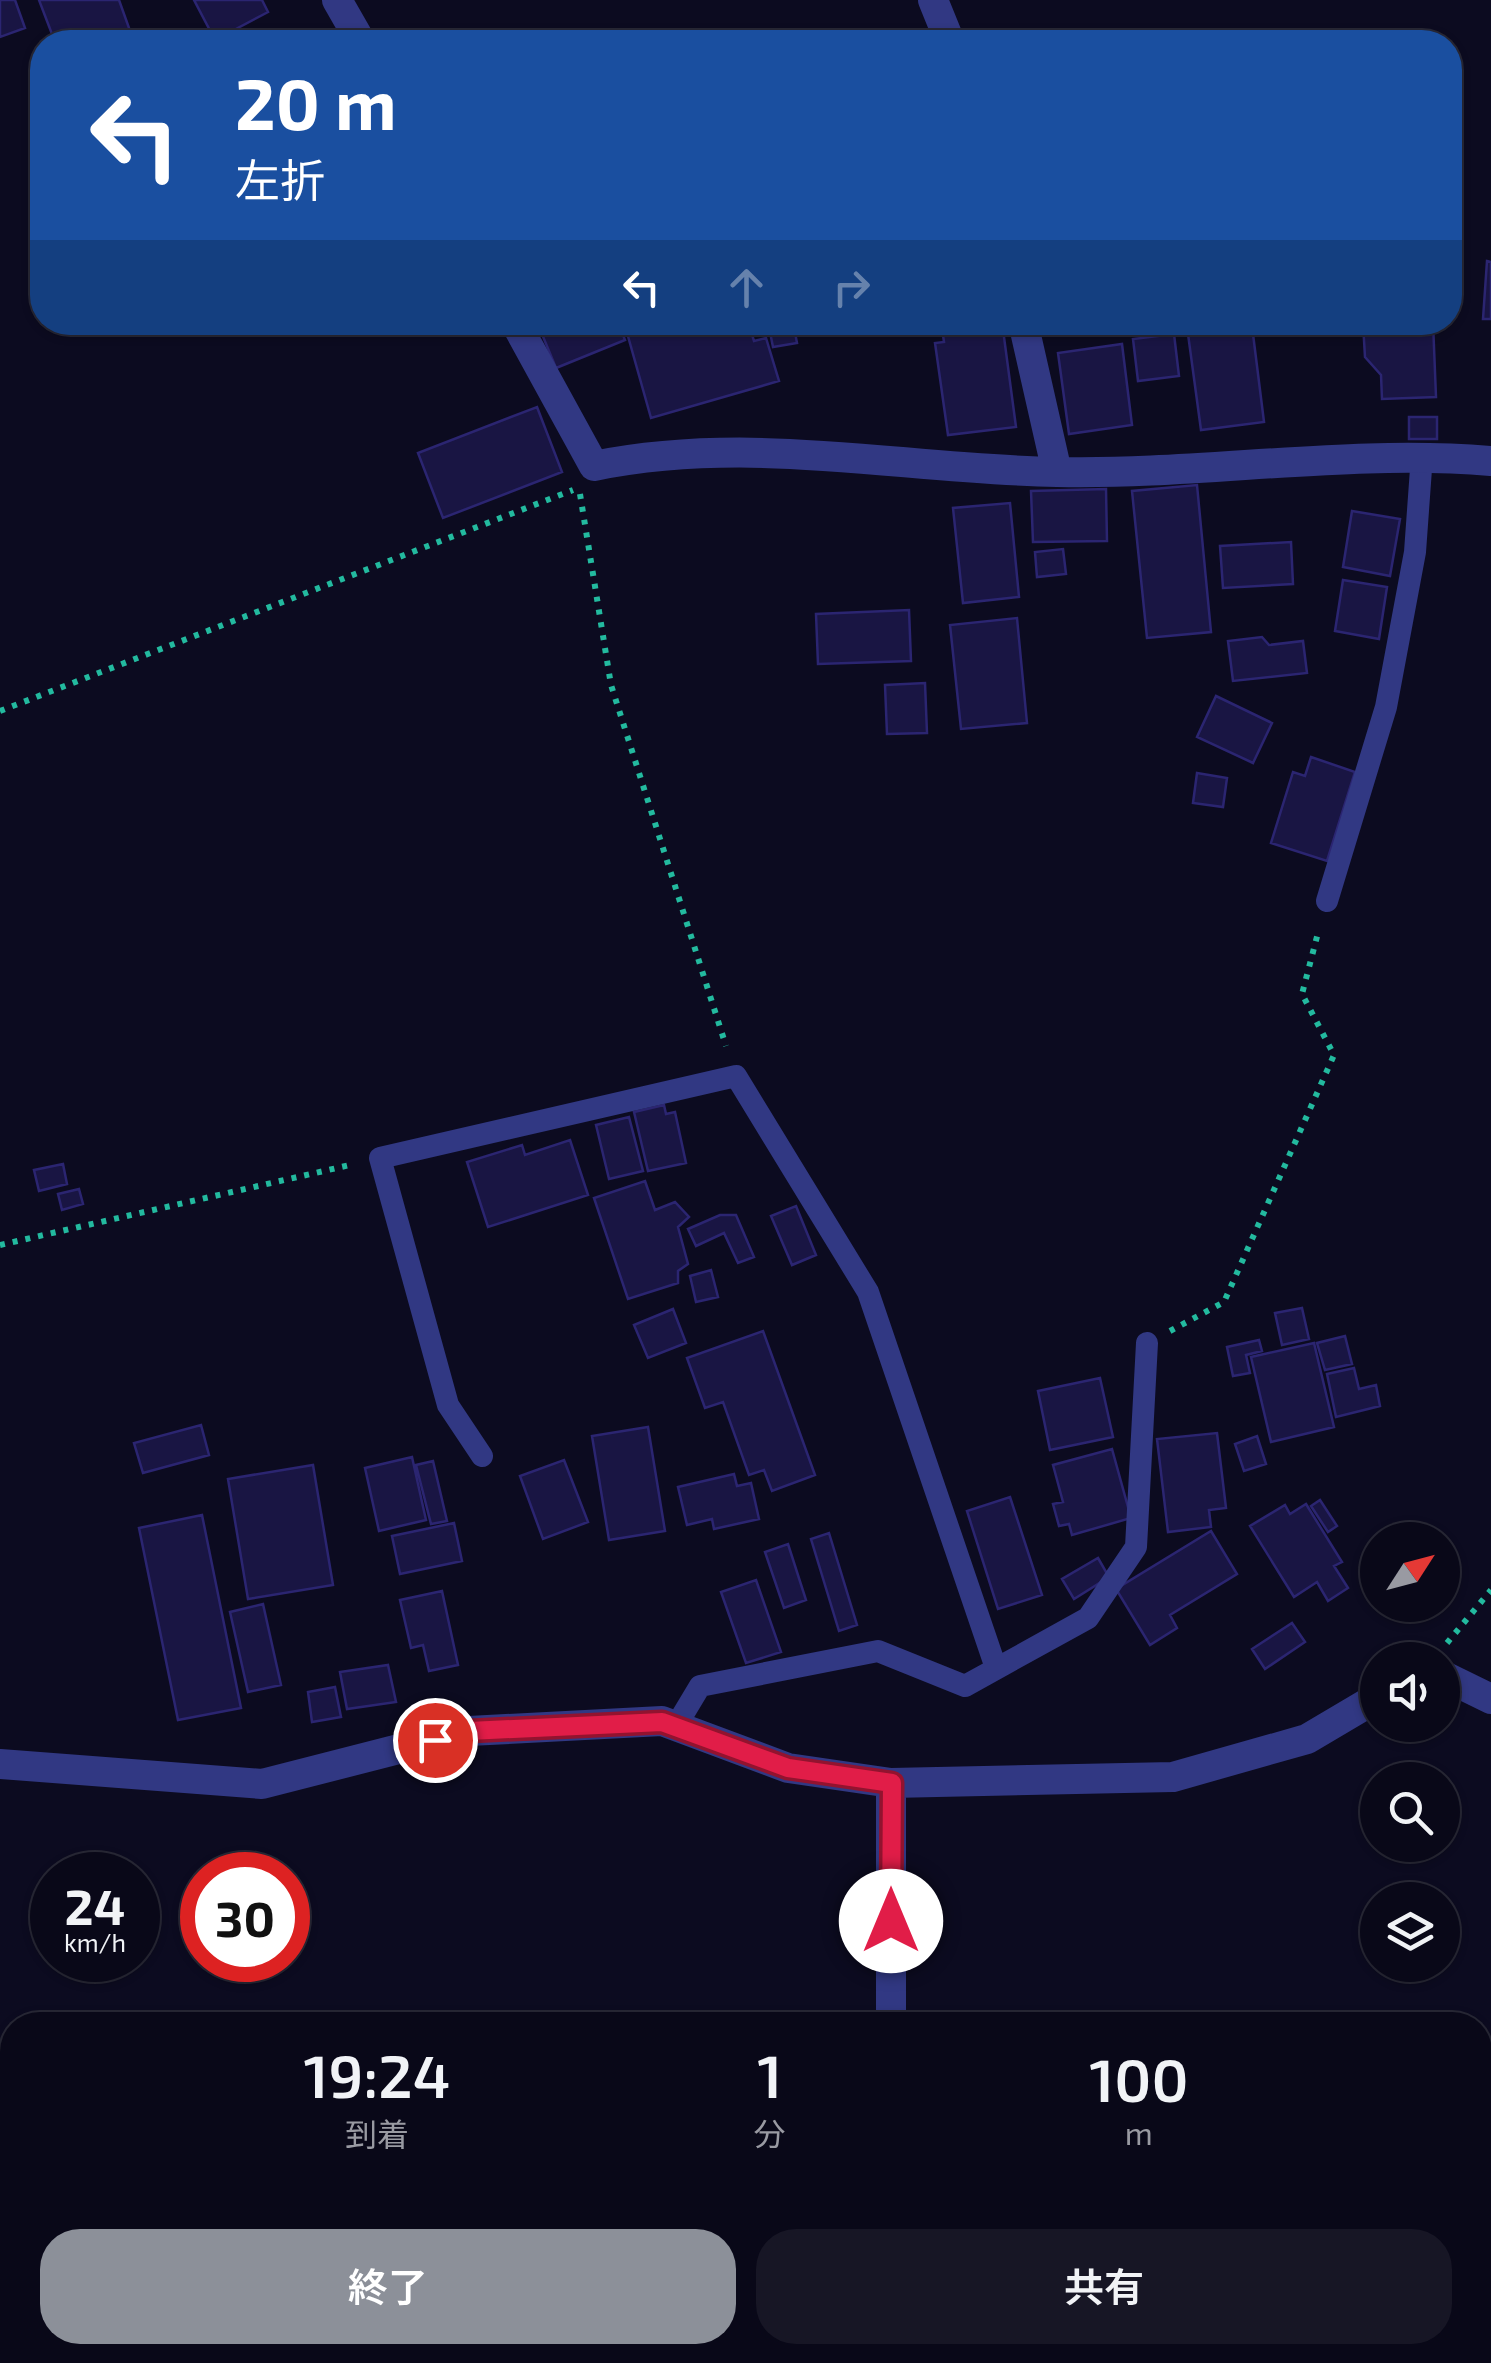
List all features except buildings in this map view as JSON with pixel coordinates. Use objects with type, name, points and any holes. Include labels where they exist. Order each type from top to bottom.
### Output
[{"type":"street","points":[[337,0],[354,30]]},
{"type":"street","points":[[933,0],[945,30]]},
{"type":"street","points":[[522,335],[594,466],[658,453],[794,451],[1057,472],[1422,455],[1491,461]]},
{"type":"street","points":[[1025,335],[1057,472]]},
{"type":"street","points":[[1460,1674],[1491,1700]]},
{"type":"street","points":[[0,1764],[262,1784],[469,1731],[662,1722],[788,1768],[892,1783],[1174,1777],[1306,1740],[1360,1708]]},
{"type":"street","points":[[891,2012],[892,1783]]},
{"type":"lane","points":[[1327,901],[1386,707],[1415,552],[1422,455]]},
{"type":"lane","points":[[482,1456],[448,1405],[380,1158],[736,1076],[868,1292],[996,1668]]},
{"type":"lane","points":[[676,1726],[700,1686],[878,1651],[965,1686],[1088,1618],[1136,1548],[1147,1343]]},
{"type":"path","points":[[0,711],[579,487],[612,685],[736,1076]]},
{"type":"path","points":[[1147,1343],[1224,1302],[1334,1055],[1302,994],[1327,901]]},
{"type":"path","points":[[0,1245],[380,1158]]},
{"type":"path","points":[[1457,1642],[1491,1590]]},
{"type":"route","points":[[435,1740],[469,1731],[662,1722],[788,1768],[892,1783],[891,1921]]}]
